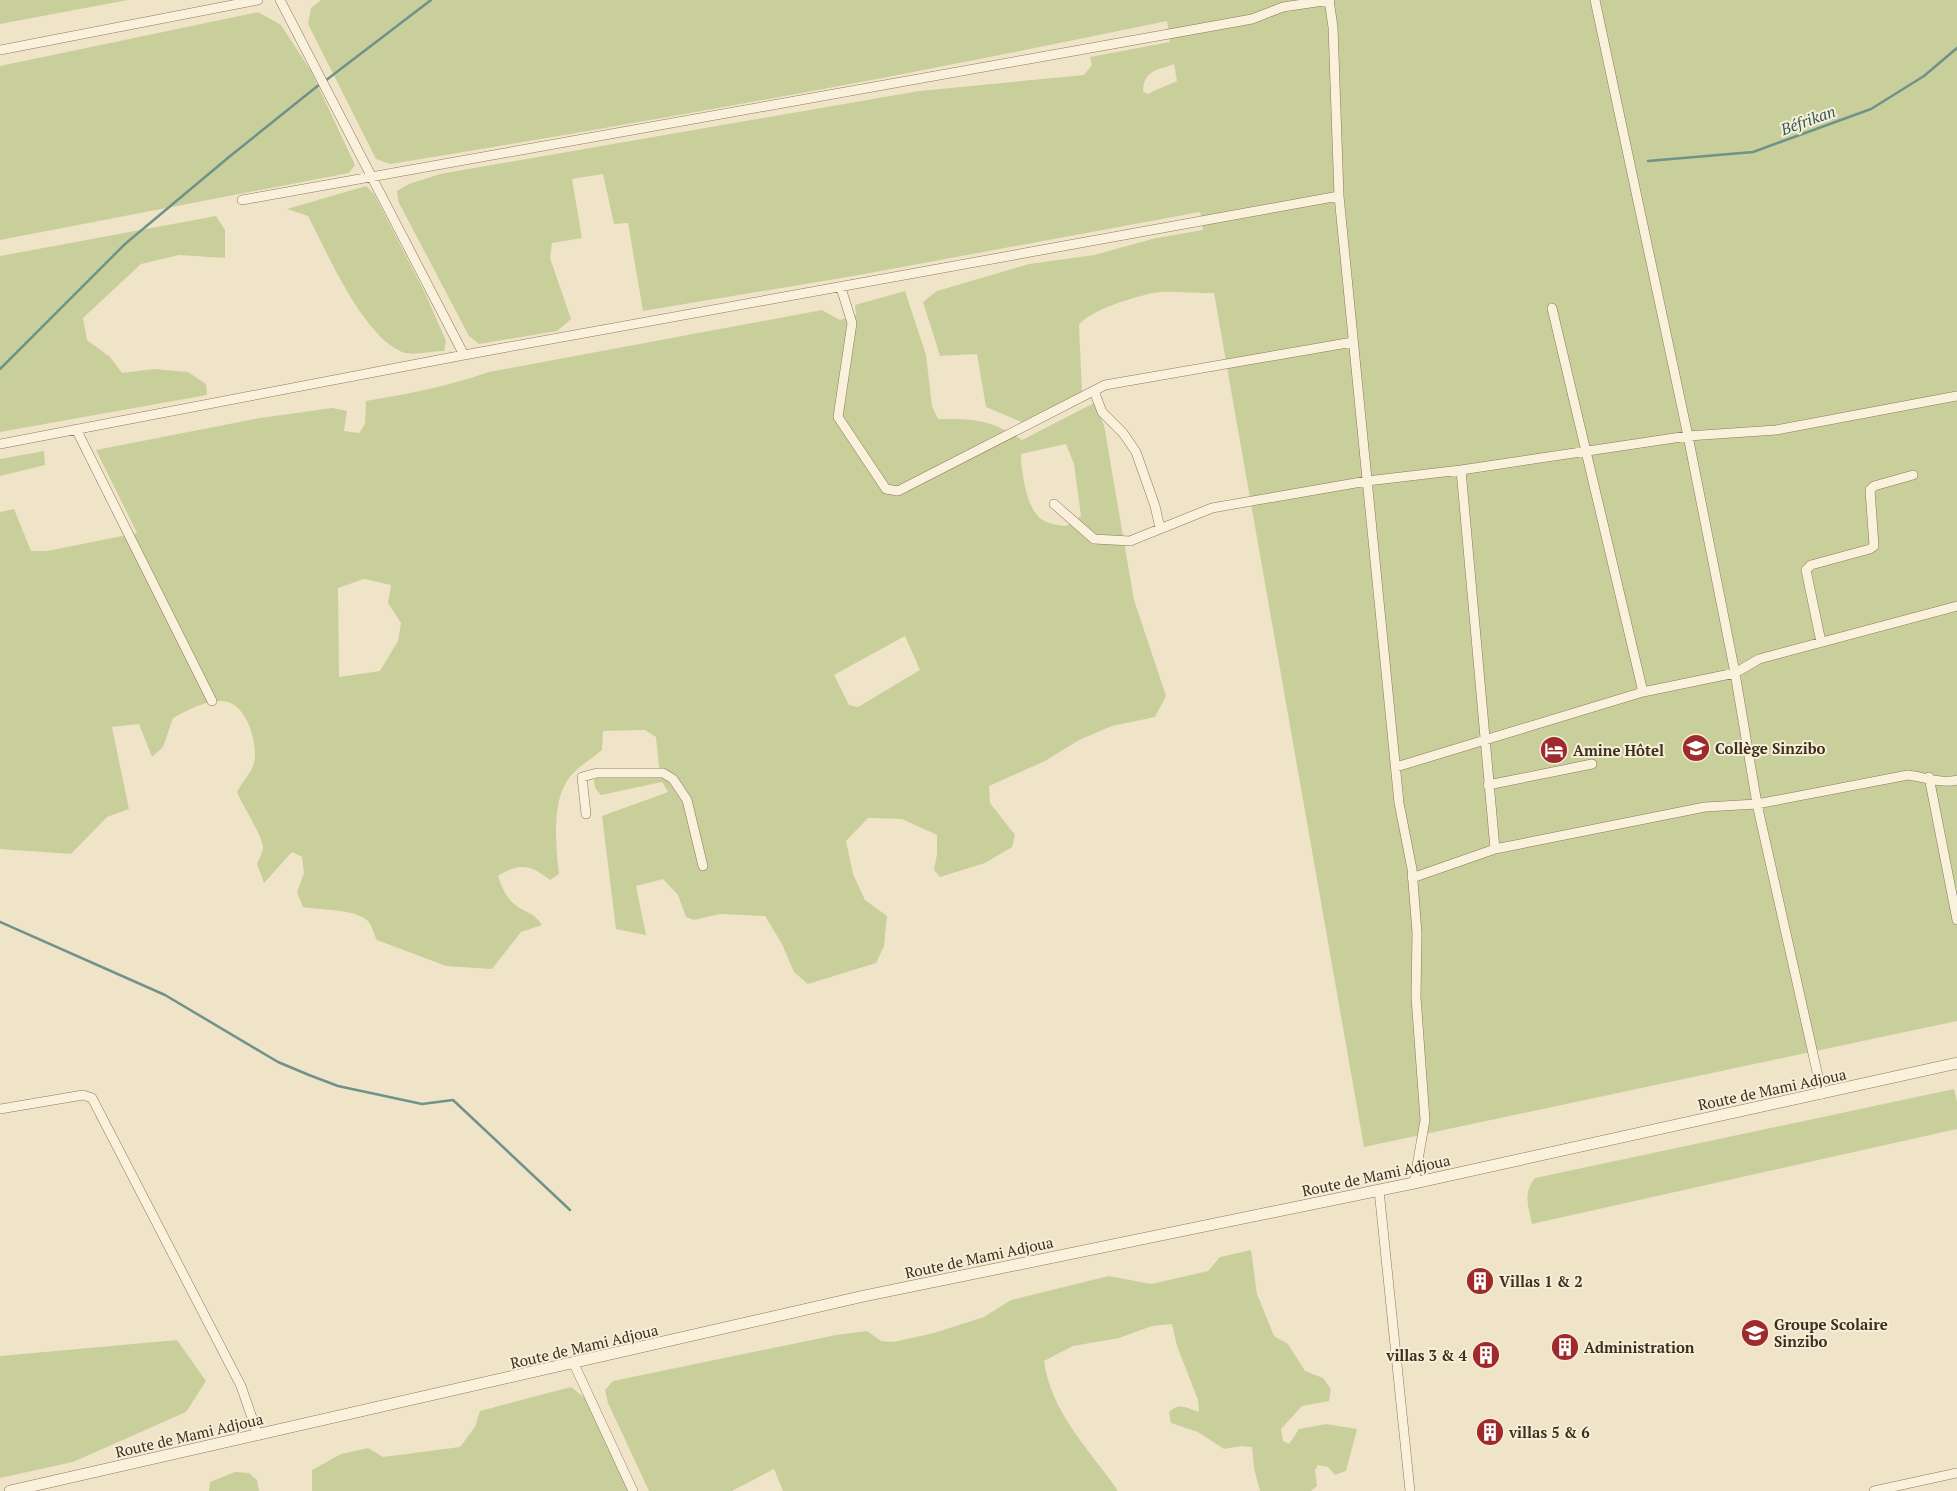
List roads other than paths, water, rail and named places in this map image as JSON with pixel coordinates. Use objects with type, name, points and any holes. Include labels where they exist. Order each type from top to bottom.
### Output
[{"type":"street","points":[[0,50],[258,0]]},
{"type":"street","points":[[280,0],[464,355]]},
{"type":"street","points":[[242,200],[1252,19],[1283,7],[1329,0],[1333,27],[1339,196],[1399,803],[1412,878],[1417,933],[1416,997],[1425,1120],[1414,1183]]},
{"type":"street","points":[[1595,0],[1688,436],[1735,673],[1757,804],[1822,1094]]},
{"type":"street","points":[[0,444],[464,355],[1339,196]]},
{"type":"street","points":[[841,288],[852,323],[838,418],[886,489],[898,491],[1106,385],[1353,342]]},
{"type":"street","points":[[1552,308],[1643,692]]},
{"type":"street","points":[[1094,391],[1102,412],[1123,433],[1136,452],[1155,506],[1160,528]]},
{"type":"street","points":[[1054,504],[1094,539],[1130,541],[1212,508],[1367,481],[1461,470],[1688,436],[1776,430],[1957,396]]},
{"type":"street","points":[[76,429],[212,701]]},
{"type":"street","points":[[1461,470],[1495,849]]},
{"type":"street","points":[[1821,642],[1806,570],[1812,565],[1870,549],[1874,546],[1870,490],[1874,486],[1913,475]]},
{"type":"street","points":[[1396,767],[1643,692],[1735,673],[1759,659],[1957,606]]},
{"type":"street","points":[[1488,785],[1592,764]]},
{"type":"street","points":[[586,814],[582,777],[597,773],[663,773],[672,779],[687,800],[703,866]]},
{"type":"street","points":[[1412,878],[1495,849],[1704,807],[1757,804],[1908,775],[1929,777],[1948,782],[1957,780]]},
{"type":"street","points":[[1929,777],[1957,920]]},
{"type":"street","name":"Route de Mami Adjoua","points":[[10,1491],[574,1364],[864,1296],[1414,1183],[1957,1063]]},
{"type":"street","points":[[0,1109],[83,1095],[92,1098],[241,1386],[258,1435]]},
{"type":"street","points":[[1379,1190],[1410,1491]]},
{"type":"street","points":[[574,1364],[633,1491]]},
{"type":"street","points":[[1874,1491],[1957,1473]]},
{"type":"waterway","points":[[325,81],[431,0]]},
{"type":"waterway","name":"Béfrikan","points":[[1648,161],[1753,152],[1871,109],[1924,76],[1957,48]]},
{"type":"waterway","points":[[0,369],[125,244],[320,84]]},
{"type":"waterway","points":[[0,922],[165,995],[278,1062],[309,1075],[338,1086],[422,1104],[453,1100],[570,1210]]},
{"type":"place","name":"Collège Sinzibo","points":[[1696,748]]},
{"type":"place","name":"Amine Hôtel","points":[[1554,750]]},
{"type":"place","name":"Villas 1 & 2","points":[[1480,1281]]},
{"type":"place","name":"Groupe Scolaire Sinzibo","points":[[1755,1333]]},
{"type":"place","name":"Administration","points":[[1565,1347]]},
{"type":"place","name":"villas 3 & 4","points":[[1486,1355]]},
{"type":"place","name":"villas 5 & 6","points":[[1490,1432]]}]
